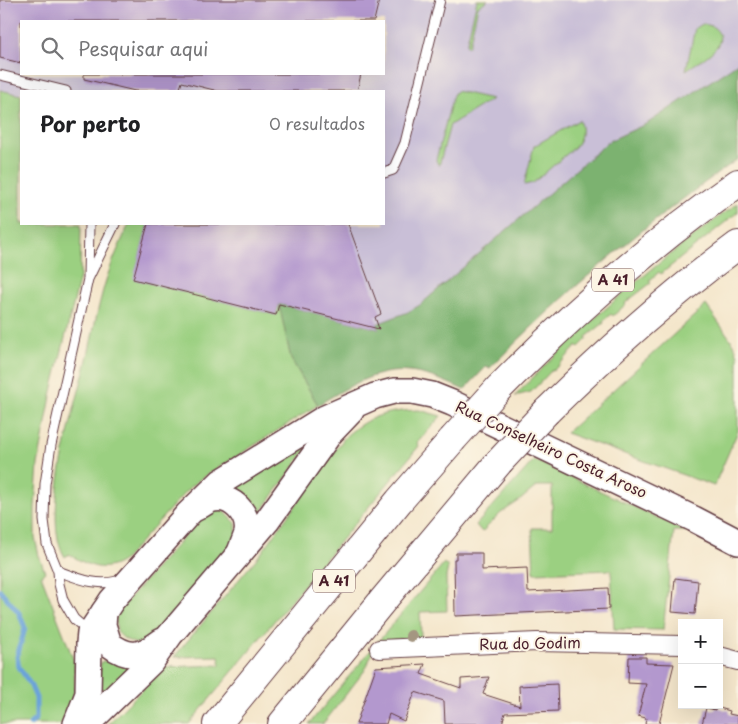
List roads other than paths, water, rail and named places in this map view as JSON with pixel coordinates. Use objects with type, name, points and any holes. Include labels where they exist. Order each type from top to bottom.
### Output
[{"type":"highway","name":"A 41","points":[[217,724],[399,501],[499,388],[547,340],[616,277],[690,218],[738,184]]},
{"type":"highway","points":[[282,724],[499,462],[547,411],[588,370],[642,322],[738,245]]},
{"type":"main road","name":"Rua Conselheiro Costa Aroso","points":[[100,638],[104,612],[188,514],[221,482],[325,418],[375,396],[394,391],[412,391],[432,395],[651,498],[738,542]]},
{"type":"main road","name":"Rua Conselheiro Costa Aroso","points":[[87,724],[151,662],[170,635],[267,521],[330,433],[358,404]]},
{"type":"main road","name":"Rua Conselheiro Costa Aroso","points":[[188,514],[212,499],[231,502],[241,510],[246,521],[247,533],[238,556]]},
{"type":"main road","name":"Rua Conselheiro Costa Aroso","points":[[100,638],[120,651],[129,654],[143,654],[170,635]]},
{"type":"main road","name":"Rua Conselheiro Costa Aroso","points":[[76,724],[88,694],[89,643],[100,638]]},
{"type":"street","name":"Rua do Godim","points":[[379,649],[537,642],[678,645]]},
{"type":"street","points":[[723,657],[738,661]]},
{"type":"lane","points":[[385,173],[393,170],[405,143],[440,0]]},
{"type":"lane","points":[[0,75],[62,90]]},
{"type":"lane","points":[[89,225],[88,279],[50,445],[44,520],[47,544],[58,571],[63,600],[74,619],[100,638]]},
{"type":"lane","points":[[88,279],[115,225]]},
{"type":"lane","points":[[58,571],[90,582],[108,583],[121,580],[137,572]]},
{"type":"waterway","points":[[0,590],[19,613],[25,628],[17,657],[19,667],[36,698],[36,719],[30,724]]}]
